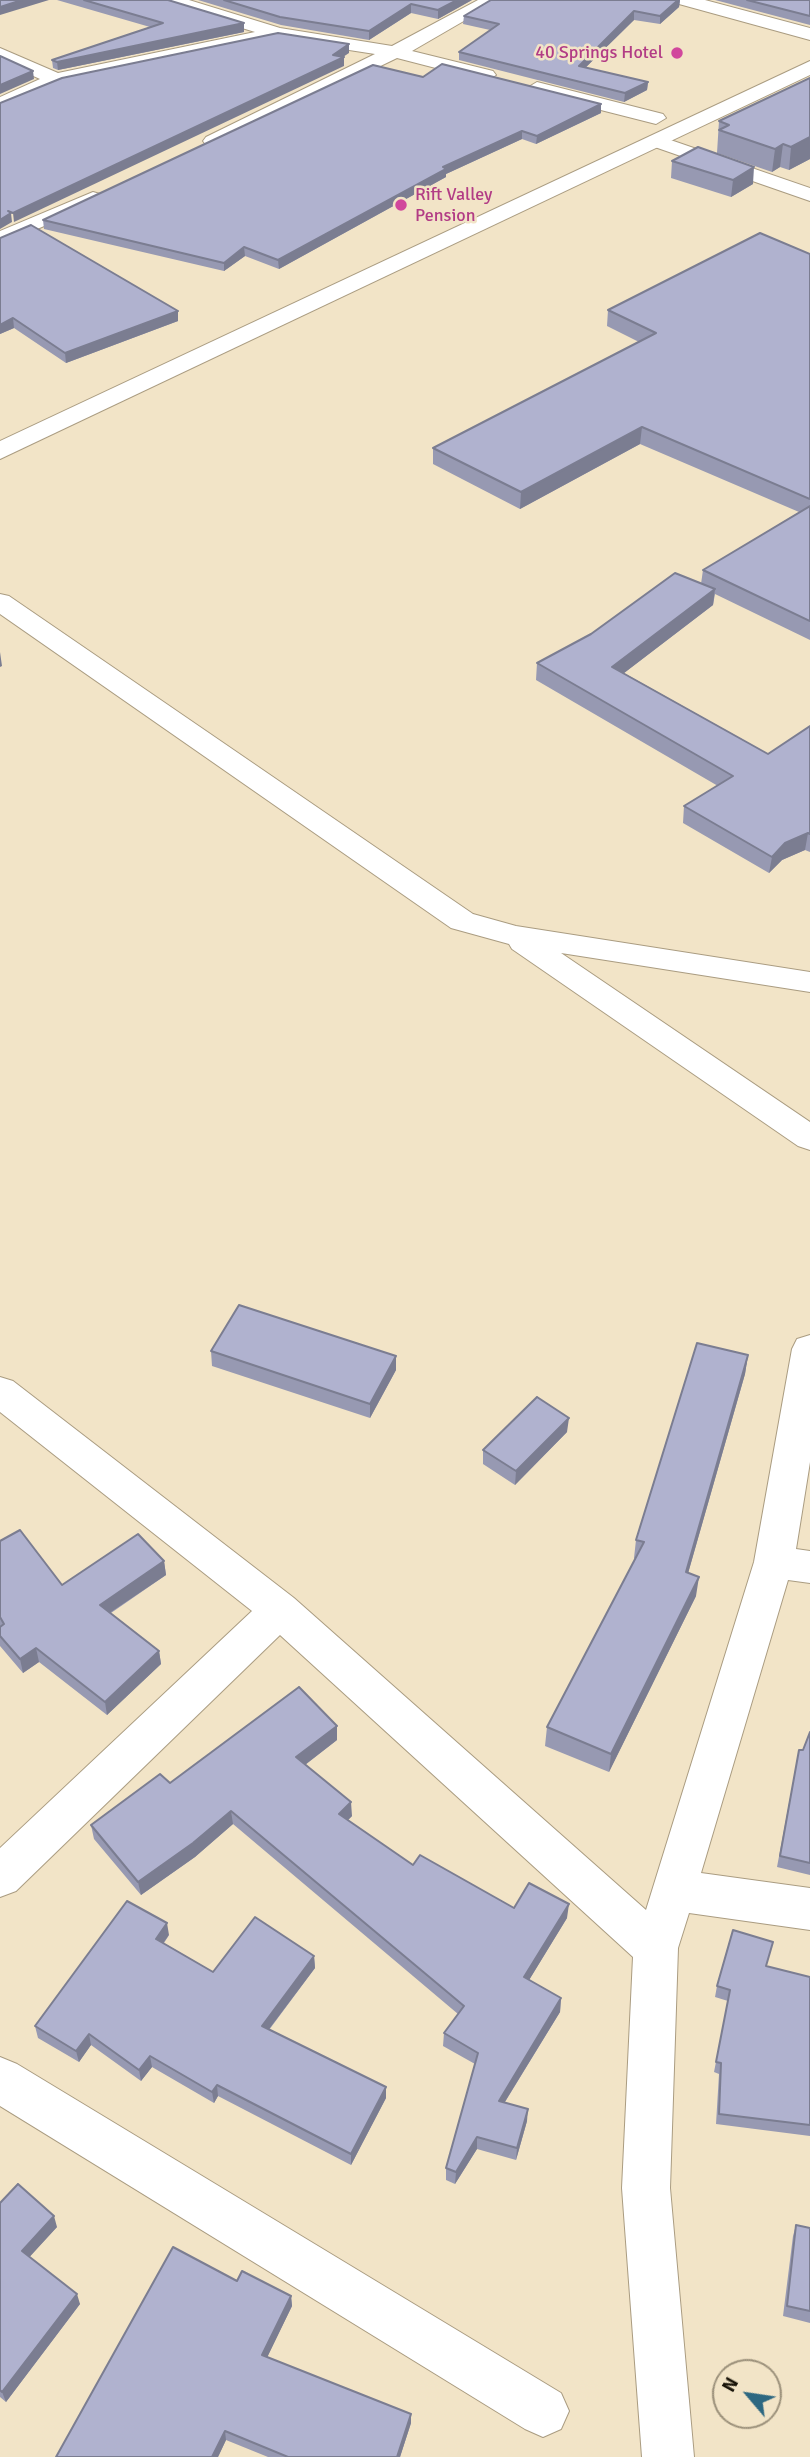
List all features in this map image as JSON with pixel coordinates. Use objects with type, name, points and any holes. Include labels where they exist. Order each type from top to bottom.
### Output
[{"type":"street","points":[[170,0],[277,33],[395,52],[506,80],[656,130],[810,195]]},
{"type":"street","points":[[197,148],[395,52],[491,0]]},
{"type":"street","points":[[685,0],[810,34]]},
{"type":"street","points":[[0,104],[56,79],[277,33]]},
{"type":"street","points":[[0,451],[656,130],[810,47]]},
{"type":"street","points":[[0,54],[56,79]]},
{"type":"street","points":[[391,241],[810,67]]},
{"type":"street","points":[[0,239],[112,188]]},
{"type":"street","points":[[0,602],[462,921],[515,936],[810,982]]},
{"type":"street","points":[[515,936],[810,1138]]},
{"type":"street","points":[[668,2457],[646,2188],[656,1948],[673,1889],[792,1564],[810,1349]]},
{"type":"street","points":[[0,1391],[280,1610],[656,1948]]},
{"type":"street","points":[[0,1877],[280,1610]]},
{"type":"street","points":[[673,1889],[810,1909]]},
{"type":"street","points":[[0,2080],[542,2412]]},
{"type":"building","points":[[0,0],[22,0],[0,7]]},
{"type":"building","points":[[84,0],[168,0],[244,23],[57,62],[52,60],[163,23]]},
{"type":"building","points":[[224,0],[457,0],[438,10],[411,4],[369,31],[280,17]]},
{"type":"building","points":[[491,0],[678,0],[660,16],[634,11],[579,66],[648,82],[625,93],[459,52],[499,24],[464,16]]},
{"type":"building","points":[[747,0],[810,0],[810,16]]},
{"type":"building","points":[[278,33],[349,44],[333,55],[344,57],[13,213],[8,211],[11,213],[0,220],[0,103],[62,78]]},
{"type":"building","points":[[0,56],[33,71],[0,85]]},
{"type":"building","points":[[442,64],[601,104],[537,136],[522,131],[443,167],[446,169],[278,260],[244,247],[224,263],[43,220],[373,65],[423,77]]},
{"type":"building","points":[[810,78],[810,137],[791,147],[783,144],[775,149],[719,130],[729,125],[719,121]]},
{"type":"building","points":[[698,147],[754,167],[733,180],[672,161]]},
{"type":"building","points":[[31,225],[178,311],[65,353],[13,318],[0,325],[0,238]]},
{"type":"building","points":[[760,233],[810,254],[810,499],[642,427],[521,492],[433,448],[656,333],[608,310]]},
{"type":"building","points":[[810,506],[810,621],[703,570]]},
{"type":"building","points":[[675,573],[715,589],[612,667],[768,754],[810,726],[810,834],[785,843],[772,857],[684,806],[733,776],[537,663],[591,634]]},
{"type":"building","points":[[239,1305],[396,1356],[370,1404],[211,1351]]},
{"type":"building","points":[[697,1343],[748,1355],[686,1572],[699,1577],[611,1754],[547,1727],[644,1542],[636,1540]]},
{"type":"building","points":[[537,1397],[569,1418],[516,1471],[483,1450]]},
{"type":"building","points":[[20,1530],[62,1585],[138,1534],[164,1561],[100,1605],[159,1651],[105,1702],[36,1648],[20,1659],[0,1636],[0,1627],[4,1624],[0,1617],[0,1541]]},
{"type":"building","points":[[299,1687],[337,1726],[296,1757],[351,1802],[339,1814],[413,1865],[420,1855],[514,1908],[529,1883],[569,1904],[524,1977],[561,1998],[499,2101],[528,2109],[517,2148],[477,2137],[456,2172],[446,2168],[478,2053],[444,2033],[464,2006],[231,1811],[193,1843],[138,1882],[91,1825],[160,1774],[170,1783]]},
{"type":"building","points":[[810,1732],[810,1863],[780,1856],[799,1750],[803,1750]]},
{"type":"building","points":[[127,1901],[167,1923],[156,1939],[213,1972],[255,1917],[314,1956],[262,2026],[386,2087],[351,2154],[217,2085],[212,2092],[150,2056],[139,2070],[89,2034],[76,2051],[35,2026]]},
{"type":"building","points":[[733,1930],[773,1942],[766,1966],[810,1977],[810,2125],[719,2114],[721,2063],[716,2062],[730,1990],[717,1986]]},
{"type":"building","points":[[18,2184],[54,2216],[22,2251],[77,2294],[2,2392],[0,2203]]},
{"type":"building","points":[[796,2225],[810,2228],[810,2311],[787,2306]]},
{"type":"building","points":[[173,2247],[237,2281],[242,2271],[291,2296],[262,2355],[411,2414],[397,2457],[288,2457],[225,2431],[212,2457],[56,2457]]},
{"type":"place","name":"40 Springs Hotel","points":[[677,53]]},
{"type":"place","name":"Rift Valley Pension","points":[[401,205]]}]
